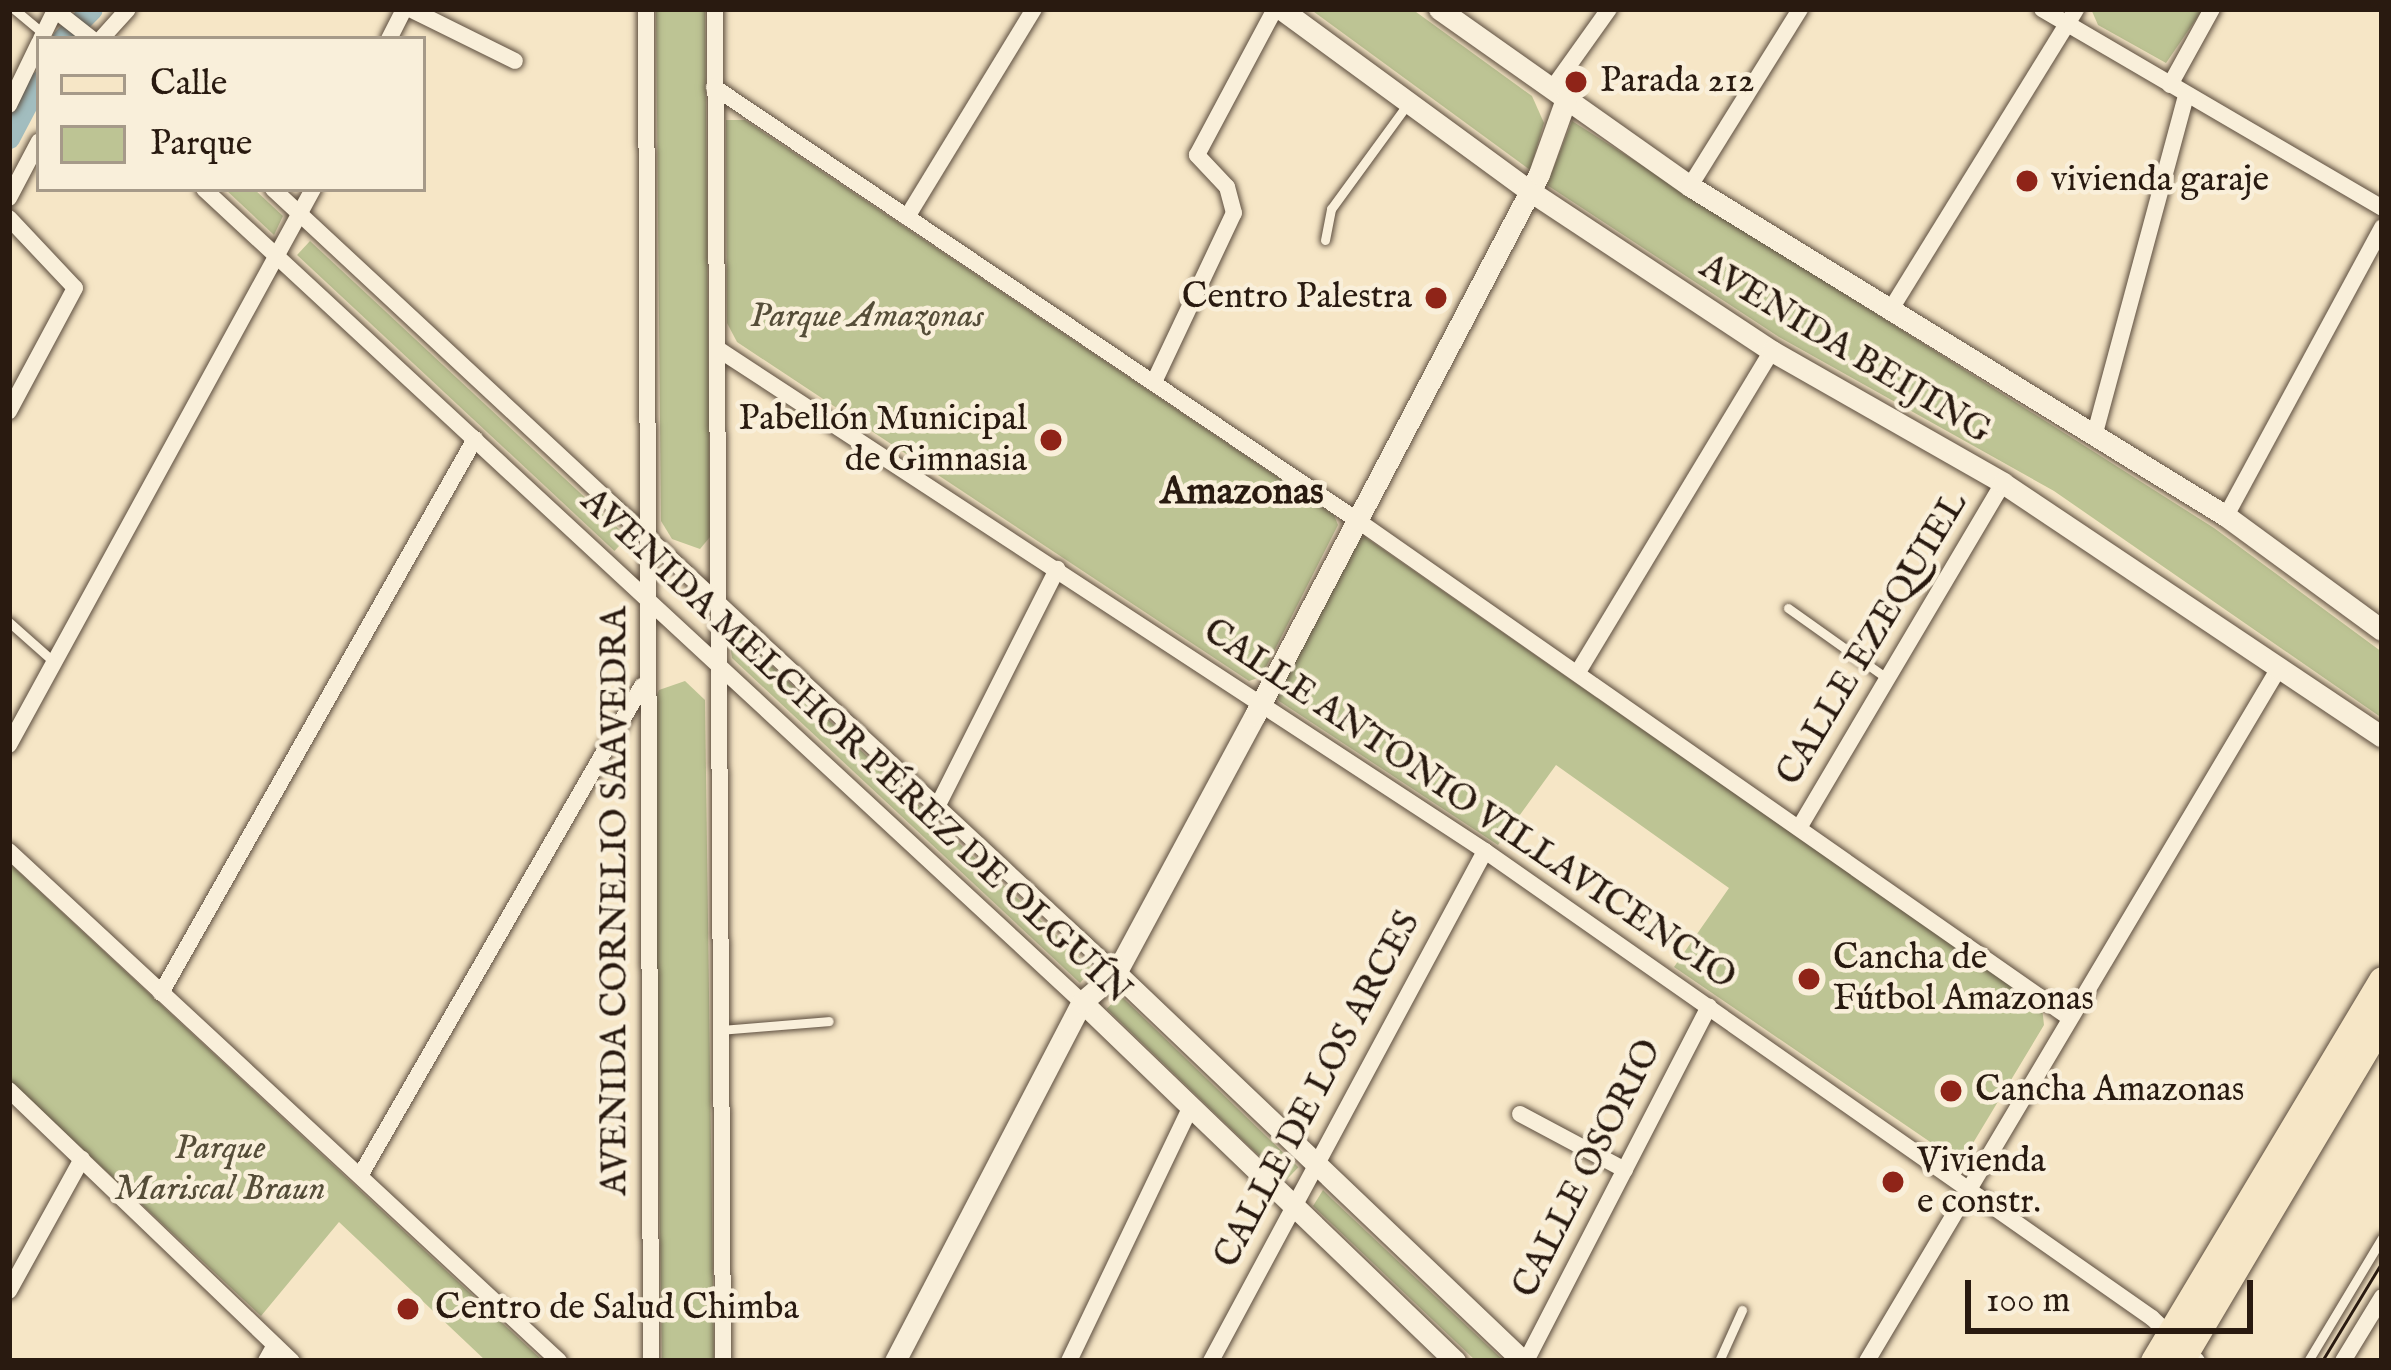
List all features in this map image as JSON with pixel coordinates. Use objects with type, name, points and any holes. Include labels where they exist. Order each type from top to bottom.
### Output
[{"type":"main road","points":[[2184,1352],[2382,980]]},
{"type":"main road","points":[[2154,1361],[2184,1352],[2382,1021]]},
{"type":"street","points":[[103,36],[128,9]]},
{"type":"street","points":[[391,36],[407,9],[515,61]]},
{"type":"street","name":"AVENIDA CORNELIO SAAVEDRA","points":[[646,9],[649,542],[644,682],[651,1361]]},
{"type":"street","points":[[715,9],[723,1361]]},
{"type":"street","points":[[907,217],[1034,9]]},
{"type":"street","points":[[1154,382],[1234,213],[1228,187],[1197,155],[1278,9]]},
{"type":"street","name":"AVENIDA BEIJING","points":[[1278,9],[1530,191],[1772,351],[2003,483],[2382,737]]},
{"type":"street","name":"AVENIDA BEIJING","points":[[1438,9],[1690,186],[2226,516],[2382,630]]},
{"type":"street","points":[[895,1361],[1082,1002],[1116,973],[1262,702],[1354,518],[1530,191],[1559,94],[1609,9]]},
{"type":"street","points":[[1690,186],[1800,9]]},
{"type":"street","points":[[2042,9],[2071,16],[2178,90],[2382,208]]},
{"type":"street","points":[[2095,433],[2178,90],[2212,9]]},
{"type":"street","points":[[58,12],[100,36]]},
{"type":"street","points":[[1891,309],[2071,16]]},
{"type":"street","points":[[9,104],[36,49]]},
{"type":"street","points":[[714,87],[1354,518],[2070,1018]]},
{"type":"street","points":[[9,198],[36,147]]},
{"type":"street","name":"AVENIDA MELCHOR PÉREZ DE OLGUÍN","points":[[207,192],[1082,1002],[1455,1361]]},
{"type":"street","name":"AVENIDA MELCHOR PÉREZ DE OLGUÍN","points":[[276,192],[1116,973],[1525,1361]]},
{"type":"street","points":[[9,746],[312,192]]},
{"type":"street","points":[[9,218],[76,287],[9,411]]},
{"type":"street","points":[[2226,516],[2382,228]]},
{"type":"street","name":"CALLE ANTONIO VILLAVICENCIO","points":[[718,350],[1485,851],[1966,1190],[2184,1352]]},
{"type":"street","points":[[1578,672],[1772,351]]},
{"type":"street","points":[[161,993],[475,439]]},
{"type":"street","name":"CALLE EZEQUIEL","points":[[1799,828],[2003,483]]},
{"type":"street","points":[[937,807],[1057,569]]},
{"type":"street","points":[[1867,1361],[2279,668]]},
{"type":"street","points":[[362,1174],[644,682]]},
{"type":"street","points":[[9,851],[559,1361]]},
{"type":"street","name":"CALLE DE LOS ARCES","points":[[1210,1361],[1485,851]]},
{"type":"street","name":"CALLE OSORIO","points":[[1525,1361],[1709,1006]]},
{"type":"street","points":[[9,1090],[270,1353],[292,1361]]},
{"type":"street","points":[[1069,1361],[1191,1106]]},
{"type":"street","points":[[1520,1114],[1624,1170]]},
{"type":"street","points":[[9,1291],[82,1159]]},
{"type":"street","points":[[2344,1361],[2382,1297]]},
{"type":"lane","points":[[14,9],[38,36]]},
{"type":"lane","points":[[1325,240],[1331,209],[1408,102]]},
{"type":"lane","points":[[1788,608],[1888,679]]},
{"type":"lane","points":[[9,622],[53,662]]},
{"type":"lane","points":[[720,1030],[829,1021]]},
{"type":"lane","points":[[2308,1361],[2382,1238]]},
{"type":"lane","points":[[1719,1361],[1742,1310]]},
{"type":"green space","points":[[656,9],[705,9],[710,537],[700,549],[672,539],[661,521]]},
{"type":"green space","points":[[1310,9],[1412,9],[1532,96],[1544,123],[1530,170]]},
{"type":"green space","points":[[2091,9],[2203,9],[2166,63],[2098,25]]},
{"type":"green space","name":"Parque Amazonas","points":[[726,120],[745,120],[1334,515],[1338,525],[1261,677],[1249,681],[737,342],[727,323]]},
{"type":"green space","points":[[1572,121],[2214,528],[2382,652],[2382,718],[2054,491],[1779,337],[1547,185]]},
{"type":"green space","points":[[228,192],[257,192],[283,216],[274,235]]},
{"type":"green space","points":[[310,241],[627,537],[614,551],[297,255]]},
{"type":"green space","points":[[1365,537],[2042,1007],[2044,1025],[1961,1163],[1674,967],[1729,888],[1556,765],[1498,845],[1279,701],[1276,693],[1357,539]]},
{"type":"green space","points":[[738,634],[1092,969],[1080,983],[732,658],[729,636]]},
{"type":"green space","points":[[685,681],[705,700],[714,1361],[662,1361],[652,707],[659,690]]},
{"type":"green space","name":"Parque Mariscal Braun","points":[[9,863],[543,1361],[486,1361],[339,1222],[261,1316],[9,1080]]},
{"type":"green space","points":[[1120,995],[1298,1167],[1285,1181],[1107,1009]]},
{"type":"green space","points":[[1323,1190],[1504,1361],[1476,1361],[1313,1206]]},
{"type":"waterway","points":[[65,36],[92,9]]},
{"type":"waterway","points":[[9,138],[36,87]]},
{"type":"tram line","points":[[2322,1361],[2382,1262]]},
{"type":"place","name":"Parada 212","points":[[1576,82]]},
{"type":"place","name":"vivienda garaje","points":[[2027,181]]},
{"type":"place","name":"Centro Palestra","points":[[1436,298]]},
{"type":"place","name":"Pabellón Municipal de Gimnasia","points":[[1051,440]]},
{"type":"place","name":"Cancha de Fútbol Amazonas","points":[[1809,979]]},
{"type":"place","name":"Cancha Amazonas","points":[[1951,1091]]},
{"type":"place","name":"Vivienda e constr.","points":[[1893,1182]]},
{"type":"place","name":"Centro de Salud Chimba","points":[[408,1309]]},
{"type":"district","name":"Amazonas","points":[[1242,493]]}]
